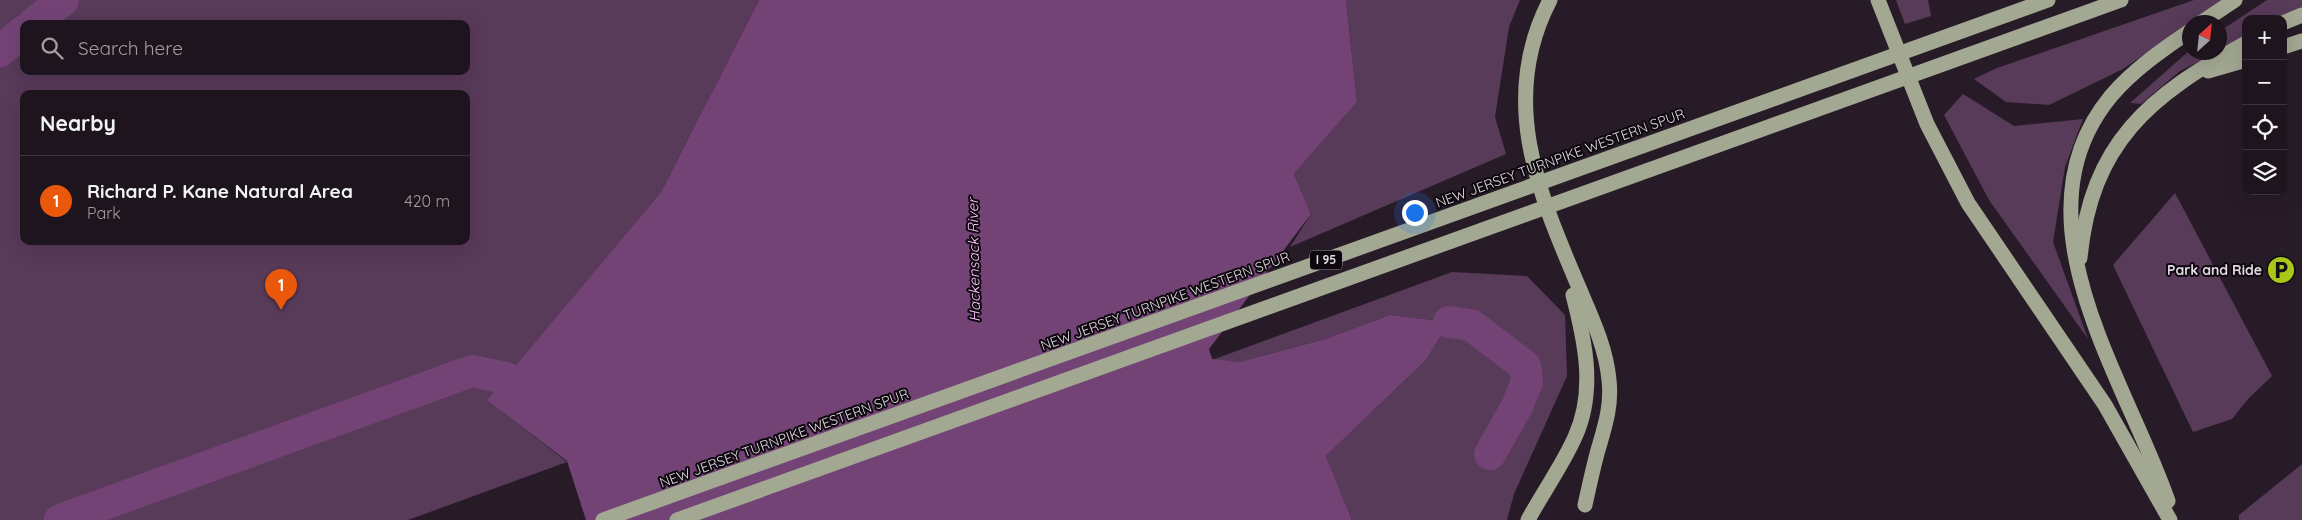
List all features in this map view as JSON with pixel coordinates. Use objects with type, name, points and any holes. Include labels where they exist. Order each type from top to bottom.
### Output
[{"type":"highway","points":[[1550,0],[1531,47],[1524,85],[1524,105],[1532,160],[1562,247],[1600,340],[1610,381],[1606,427],[1598,449],[1585,506]]},
{"type":"highway","points":[[1878,0],[1927,124],[1968,203],[2105,405],[2170,520]]},
{"type":"highway","name":"NEW JERSEY TURNPIKE WESTERN SPUR","points":[[603,520],[2048,0]]},
{"type":"highway","name":"I 95","points":[[677,520],[2121,0]]},
{"type":"highway","points":[[2212,15],[2235,0]]},
{"type":"highway","points":[[2287,21],[2302,15]]},
{"type":"highway","points":[[2174,520],[2147,448],[2095,325],[2080,275],[2072,236],[2072,193],[2077,163],[2088,134],[2103,108],[2122,85],[2144,64],[2182,37]]},
{"type":"highway","points":[[2287,46],[2302,41]]},
{"type":"highway","points":[[2080,275],[2081,249],[2089,204],[2106,162],[2113,150],[2143,113],[2162,96],[2192,75],[2242,45]]},
{"type":"highway","points":[[2192,75],[2242,61]]},
{"type":"highway","points":[[1528,520],[1576,436],[1586,400],[1587,361],[1582,331],[1562,247]]},
{"type":"shaded area","points":[[0,0],[759,0],[661,192],[488,400],[567,462],[408,520],[0,520]]},
{"type":"shaded area","points":[[1346,0],[1520,0],[1509,27],[1495,117],[1506,154],[1290,247],[1311,214],[1294,174],[1357,102]]},
{"type":"shaded area","points":[[1896,0],[1928,0],[1931,16],[1905,24]]},
{"type":"shaded area","points":[[2194,0],[2224,0],[2202,15],[2182,15],[2182,29],[2123,69],[2049,105],[2006,102],[1974,79],[1997,68]]},
{"type":"shaded area","points":[[2267,0],[2302,0],[2302,8],[2287,16],[2244,15]]},
{"type":"shaded area","points":[[2242,16],[2242,39],[2227,46],[2227,26]]},
{"type":"shaded area","points":[[2182,57],[2182,60],[2202,60],[2180,71],[2141,104],[2130,103]]},
{"type":"shaded area","points":[[1963,94],[2014,126],[2083,119],[2065,167],[2053,242],[2088,339],[1989,200],[1944,115]]},
{"type":"shaded area","points":[[2175,193],[2272,376],[2249,398],[2232,419],[2193,432],[2113,265]]},
{"type":"shaded area","points":[[1452,272],[1527,276],[1565,315],[1567,376],[1514,494],[1507,520],[1352,520],[1326,456],[1426,360],[1449,322],[1390,315],[1325,339],[1239,362],[1212,360]]},
{"type":"shaded area","points":[[2302,464],[2302,520],[2239,520],[2239,515]]},
{"type":"water","name":"Hackensack River","points":[[759,0],[1346,0],[1357,102],[1294,174],[1311,214],[1209,349],[1212,359],[1239,362],[1325,339],[1390,315],[1449,322],[1426,360],[1326,456],[1352,520],[586,520],[567,461],[487,400],[661,192]]},
{"type":"waterway","points":[[38,20],[63,0]]},
{"type":"waterway","points":[[0,51],[20,34]]},
{"type":"waterway","points":[[1449,322],[1471,325],[1525,366],[1527,382],[1517,406],[1490,454]]},
{"type":"waterway","points":[[60,520],[472,371],[506,378]]},
{"type":"place","name":"Park and Ride","points":[[2281,270]]},
{"type":"place","name":"Richard P. Kane Natural Area","points":[[281,310]]}]
